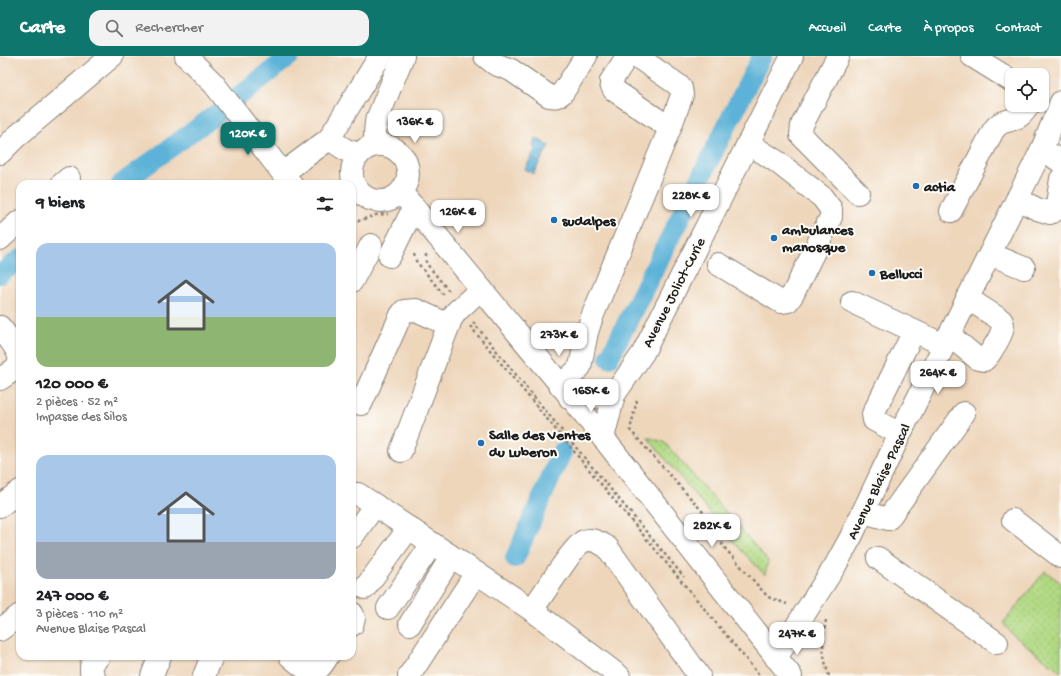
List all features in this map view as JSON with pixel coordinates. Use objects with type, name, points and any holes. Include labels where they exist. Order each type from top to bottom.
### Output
[{"type":"street","points":[[0,153],[16,137],[112,56]]},
{"type":"street","points":[[186,56],[223,96],[287,179],[329,139],[380,56]]},
{"type":"street","points":[[378,144],[375,134],[376,122],[403,56]]},
{"type":"street","points":[[485,56],[495,64],[511,70],[549,96],[553,97],[563,92],[586,56]]},
{"type":"street","name":"Avenue Joliot-Curie","points":[[603,438],[614,395],[643,353],[792,56]]},
{"type":"street","points":[[838,56],[802,125],[801,135],[858,193]]},
{"type":"street","points":[[972,56],[1005,77]]},
{"type":"street","name":"Avenue Blaise Pascal","points":[[776,658],[816,614],[835,566],[863,512],[946,340],[1017,199],[1051,140],[1053,104]]},
{"type":"street","points":[[951,210],[992,131],[997,125],[1019,117],[1023,112]]},
{"type":"street","points":[[566,392],[580,367],[587,332],[592,317],[670,128]]},
{"type":"street","points":[[329,139],[346,150],[358,154]]},
{"type":"street","points":[[1051,140],[1061,162]]},
{"type":"street","points":[[352,180],[351,168],[358,154],[364,149],[378,144],[386,145],[394,148],[401,154],[405,161],[408,168],[406,185],[407,199],[390,256]]},
{"type":"street","points":[[718,264],[781,302],[788,301],[793,294],[831,217],[831,209],[822,197],[776,161],[748,144]]},
{"type":"street","points":[[1017,199],[1037,209],[1050,213],[1056,210],[1061,179]]},
{"type":"street","points":[[356,193],[379,202],[395,197],[407,199],[566,392],[791,676]]},
{"type":"street","points":[[0,239],[16,225]]},
{"type":"street","points":[[356,273],[371,245]]},
{"type":"street","points":[[990,254],[1024,268]]},
{"type":"street","points":[[401,451],[456,314],[481,289]]},
{"type":"street","points":[[852,302],[914,331],[946,340],[978,359],[984,360],[988,356],[1003,329],[1003,323],[1001,320],[968,298]]},
{"type":"street","points":[[361,404],[404,311],[416,310],[456,314]]},
{"type":"street","points":[[0,327],[16,350]]},
{"type":"street","points":[[900,434],[874,420],[873,414],[914,331]]},
{"type":"street","points":[[0,379],[16,368]]},
{"type":"street","points":[[566,392],[584,398],[614,395]]},
{"type":"street","points":[[863,512],[888,519],[964,413]]},
{"type":"street","points":[[0,506],[16,494]]},
{"type":"street","points":[[356,494],[375,505],[532,610],[619,676]]},
{"type":"street","points":[[356,531],[375,505]]},
{"type":"street","points":[[1013,520],[1061,557]]},
{"type":"street","points":[[365,588],[409,528]]},
{"type":"street","points":[[532,610],[574,550],[584,541],[591,540],[600,542],[612,553],[699,676]]},
{"type":"street","points":[[388,608],[432,544]]},
{"type":"street","points":[[410,624],[451,557]]},
{"type":"street","points":[[878,558],[997,643]]},
{"type":"street","points":[[409,676],[476,573]]},
{"type":"street","points":[[0,630],[16,618]]},
{"type":"street","points":[[94,676],[91,672],[91,666],[96,660]]},
{"type":"street","points":[[152,676],[158,660]]},
{"type":"street","points":[[204,676],[210,660]]},
{"type":"street","points":[[295,660],[309,670],[314,671],[318,669],[325,660]]},
{"type":"path","points":[[427,250],[426,263],[456,314],[558,426],[687,580]]},
{"type":"path","points":[[414,254],[416,261],[456,314],[760,676]]},
{"type":"path","points":[[637,400],[630,430],[726,537],[722,545],[768,597],[816,614],[825,623]]},
{"type":"path","points":[[816,614],[825,623]]},
{"type":"path","points":[[825,623],[823,659],[828,676]]},
{"type":"shaded area","points":[[0,56],[1061,56],[1061,676],[0,676]]},
{"type":"green space","points":[[647,437],[664,442],[757,548],[768,561],[765,575],[740,549]]},
{"type":"green space","points":[[1045,571],[1061,583],[1061,672],[1013,635],[1003,623]]},
{"type":"water","points":[[536,138],[549,146],[533,174],[525,169],[535,150],[533,145]]},
{"type":"waterway","points":[[126,180],[211,118],[290,56]]},
{"type":"waterway","points":[[609,358],[762,56]]},
{"type":"waterway","points":[[0,274],[16,262]]},
{"type":"waterway","points":[[515,558],[562,452]]},
{"type":"place","name":"actia","points":[[916,186]]},
{"type":"place","name":"sudalpes","points":[[554,220]]},
{"type":"place","name":"ambulances manosque","points":[[774,238]]},
{"type":"place","name":"Bellucci","points":[[872,273]]},
{"type":"place","name":"Salle des Ventes du Luberon","points":[[481,443]]}]
